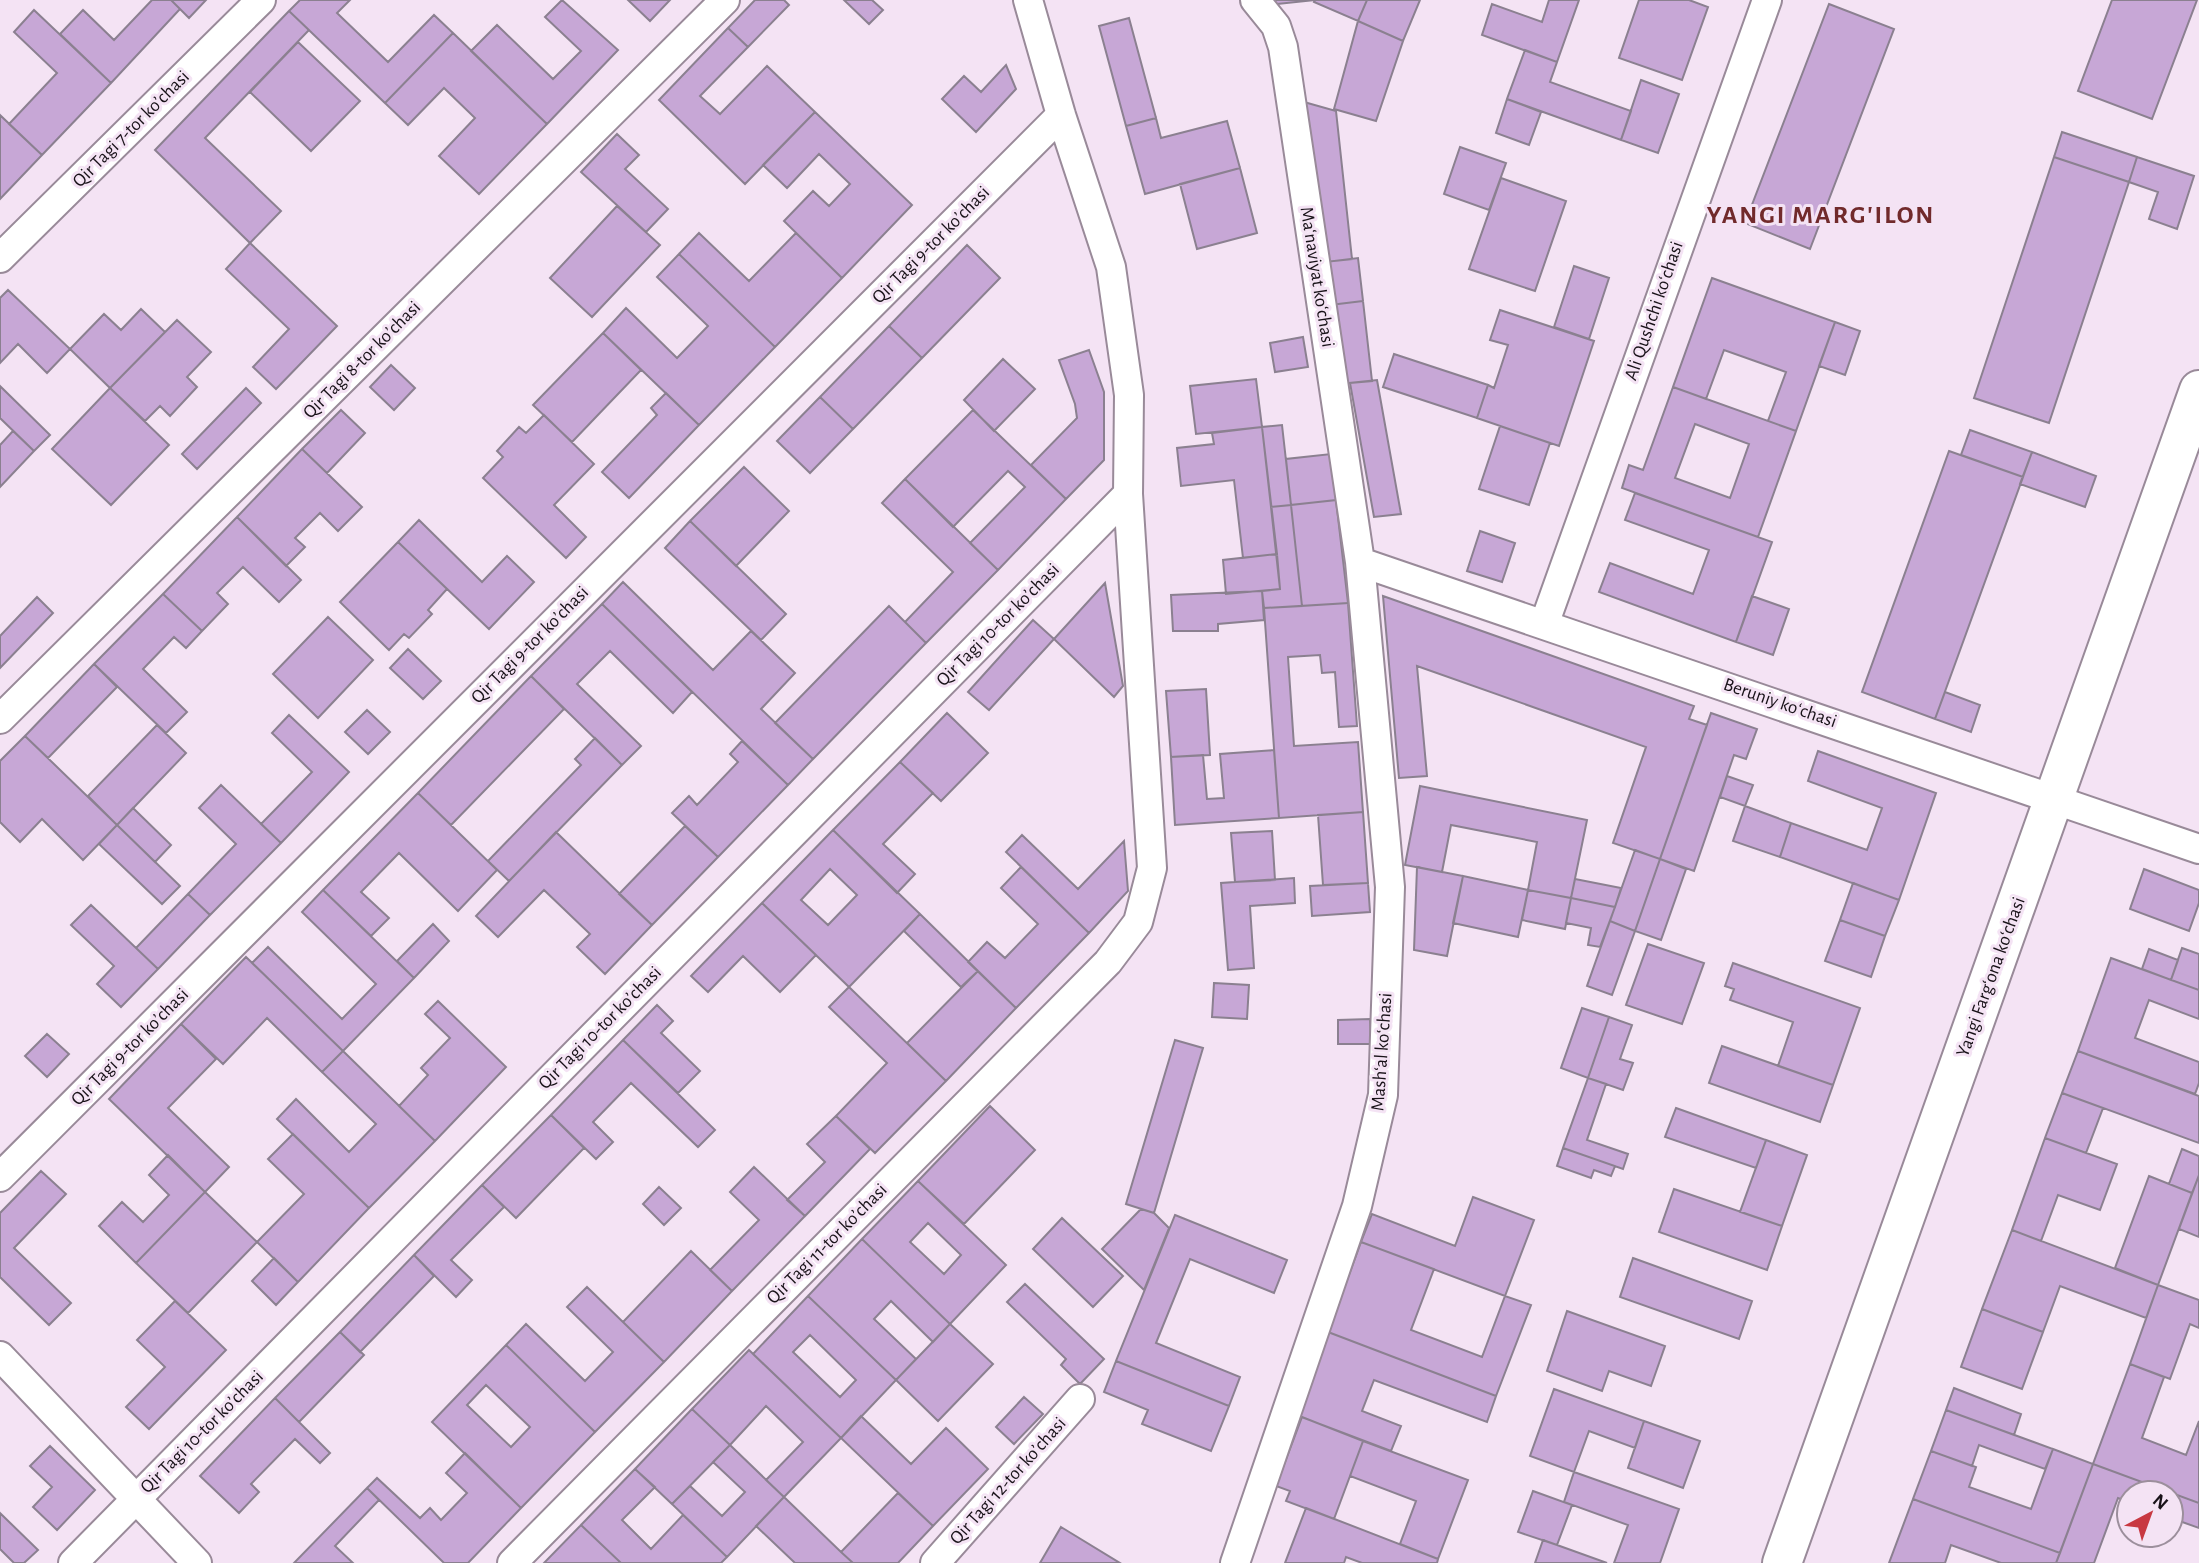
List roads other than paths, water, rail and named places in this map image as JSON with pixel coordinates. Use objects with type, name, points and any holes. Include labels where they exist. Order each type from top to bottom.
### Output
[{"type":"main road","name":"Yangi Fargʻona koʻchasi","points":[[1782,1563],[2199,390]]},
{"type":"street","name":"Qir Tagi 7-tor koʼchasi","points":[[0,258],[261,0]]},
{"type":"street","name":"Qir Tagi 8-tor koʼchasi","points":[[0,719],[725,0]]},
{"type":"street","points":[[1028,0],[1061,115],[1111,267],[1129,395],[1128,494]]},
{"type":"street","name":"Maʻnaviyat koʻchasi","points":[[1255,0],[1276,26],[1283,47],[1360,562]]},
{"type":"street","name":"Ali Qushchi koʻchasi","points":[[1545,622],[1767,0]]},
{"type":"street","name":"Qir Tagi 9-tor koʼchasi","points":[[0,1177],[1061,115]]},
{"type":"street","name":"Qir Tagi 11-tor koʼchasi","points":[[512,1563],[1108,962],[1138,922],[1152,868],[1128,494]]},
{"type":"street","name":"Qir Tagi 10-tor koʼchasi","points":[[73,1563],[1128,494]]},
{"type":"street","name":"Beruniy koʻchasi","points":[[1360,562],[1545,622],[2199,849]]},
{"type":"street","name":"Mashʻal koʻchasi","points":[[1235,1563],[1357,1206],[1383,1096],[1391,887],[1360,562]]},
{"type":"street","points":[[0,1356],[197,1563]]},
{"type":"street","name":"Qir Tagi 12-tor koʼchasi","points":[[935,1563],[1080,1399]]},
{"type":"district","name":"YANGI MARG'ILON","points":[[1821,215]]}]
